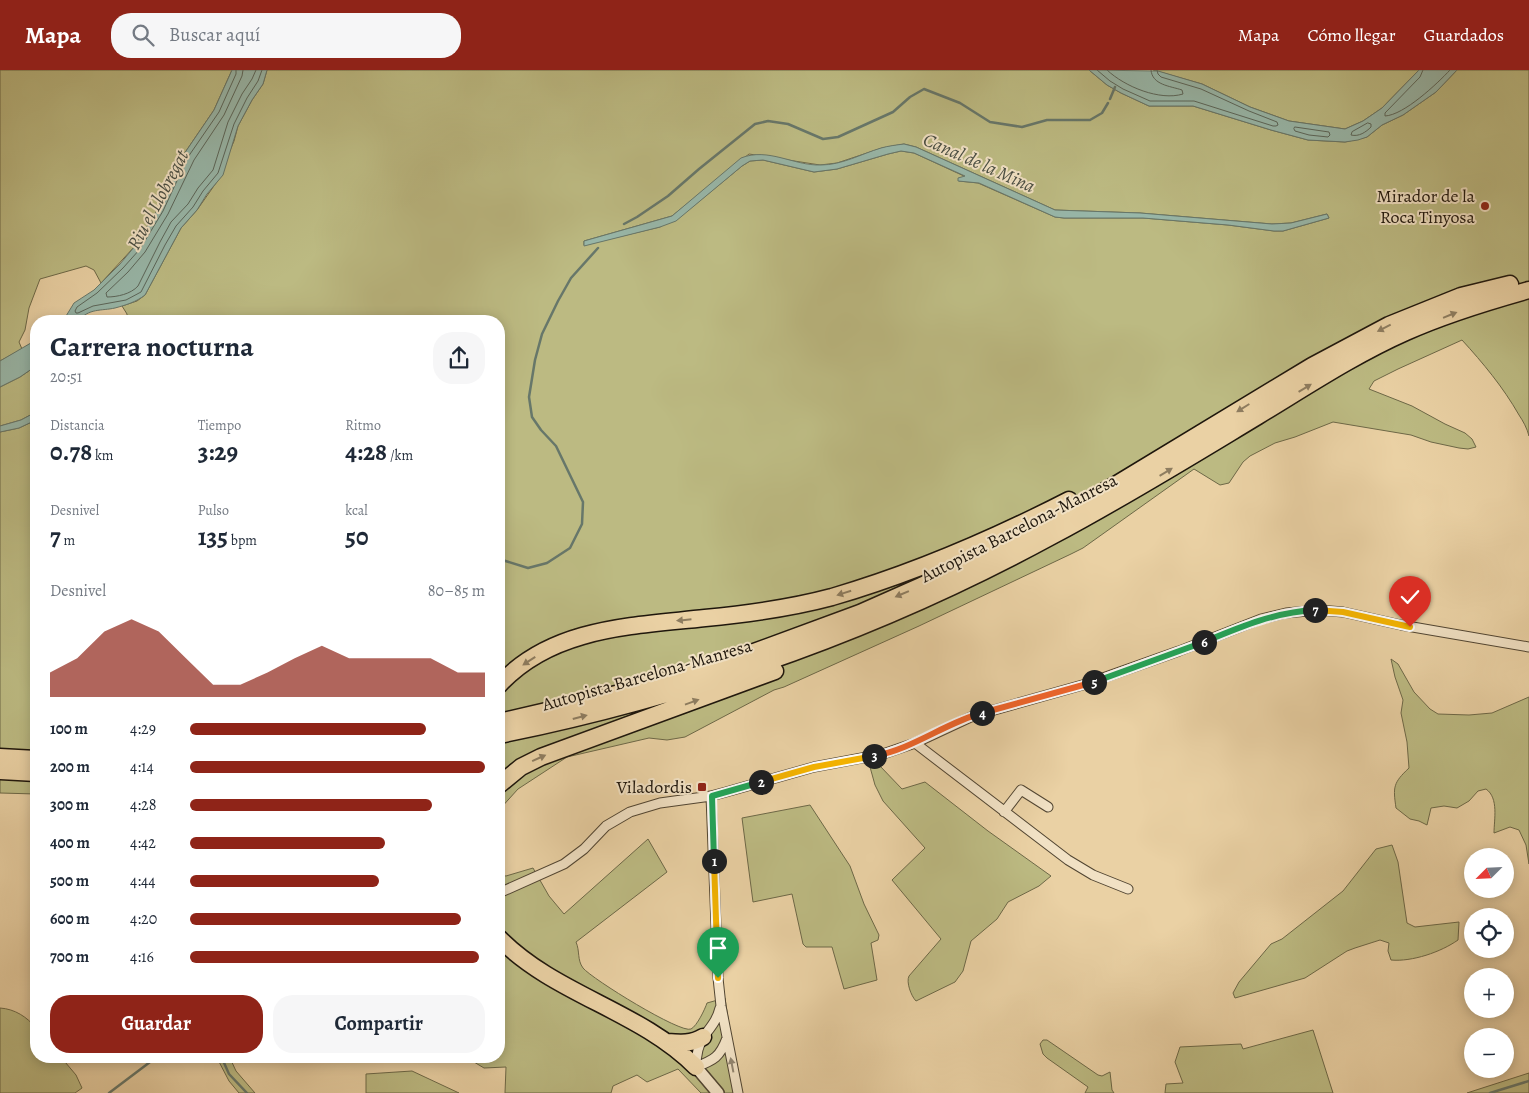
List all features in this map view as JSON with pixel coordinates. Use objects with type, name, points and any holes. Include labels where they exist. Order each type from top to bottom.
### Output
[{"type":"highway","name":"Autopista Barcelona-Manresa","points":[[505,721],[580,704],[678,677],[788,640],[860,613],[964,566],[1047,524],[1192,440],[1312,366],[1389,325],[1461,296],[1529,279]]},
{"type":"highway","name":"Autopista Barcelona-Manresa","points":[[505,735],[566,721],[683,690],[748,669],[856,629],[988,570],[1124,496],[1332,371],[1405,332],[1474,305],[1529,290]]},
{"type":"highway","points":[[505,680],[530,660],[553,647],[578,637],[616,628],[774,609],[831,597],[892,577],[983,541],[1052,508],[1157,453],[1192,440]]},
{"type":"highway","points":[[505,780],[521,767],[541,757],[813,657],[880,629],[1054,542],[1124,496]]},
{"type":"highway","points":[[0,757],[30,759]]},
{"type":"highway","points":[[0,771],[30,773]]},
{"type":"highway","points":[[505,943],[528,963],[549,977],[649,1030],[696,1066]]},
{"type":"highway","points":[[667,1042],[696,1042],[703,1037]]},
{"type":"street","points":[[505,891],[564,864],[584,849],[606,826],[630,812],[660,803],[712,796],[814,767],[884,754],[915,743],[973,716],[1086,684],[1261,619],[1306,610],[1343,612],[1402,626],[1529,647]]},
{"type":"street","points":[[915,743],[1068,860],[1093,875],[1128,889]]},
{"type":"street","points":[[1004,812],[1021,790],[1048,807]]},
{"type":"street","points":[[712,796],[718,978],[721,1006],[738,1093]]},
{"type":"street","points":[[718,1093],[696,1066],[698,1050],[703,1037],[718,1018],[721,1006]]},
{"type":"street","points":[[696,1066],[714,1059],[720,1052],[727,1037]]},
{"type":"shaded area","points":[[0,70],[232,70],[214,110],[184,154],[158,209],[135,246],[101,283],[94,270],[86,266],[40,279],[29,308],[25,330],[19,342],[22,349],[0,361]]},
{"type":"shaded area","points":[[267,70],[1089,70],[1107,85],[1149,106],[1193,106],[1308,140],[1345,142],[1367,137],[1382,125],[1403,115],[1436,92],[1457,70],[1529,70],[1529,436],[1523,422],[1506,395],[1485,366],[1462,340],[1374,381],[1369,389],[1412,406],[1465,433],[1472,439],[1476,447],[1468,449],[1459,448],[1431,442],[1411,435],[1333,422],[1275,443],[1250,456],[1243,462],[1229,483],[1220,485],[1194,469],[1083,548],[1071,554],[919,626],[774,690],[685,737],[667,740],[649,738],[567,757],[518,789],[505,803],[505,315],[127,315],[122,306],[137,301],[145,295],[181,228],[197,210],[216,183],[234,141],[238,126],[263,84]],"holes":[[[904,144],[916,147],[1055,210],[1140,213],[1272,224],[1291,223],[1327,214],[1329,218],[1283,231],[1274,231],[1143,218],[1055,217],[978,183],[959,181],[966,177],[914,153],[901,151],[837,169],[814,172],[763,160],[750,161],[697,203],[660,227],[584,245],[584,241],[672,216],[749,154],[820,165],[837,163],[882,148]]]},
{"type":"shaded area","points":[[1153,70],[1419,70],[1382,108],[1363,121],[1345,129],[1289,121],[1250,107],[1202,84]]},
{"type":"shaded area","points":[[30,370],[30,415],[0,426],[0,387]]},
{"type":"shaded area","points":[[30,423],[30,794],[0,793],[0,432],[19,428]]},
{"type":"shaded area","points":[[1391,659],[1398,664],[1414,692],[1430,709],[1438,714],[1469,715],[1492,713],[1529,697],[1529,864],[1526,845],[1519,830],[1510,827],[1494,833],[1494,803],[1493,798],[1486,789],[1478,791],[1469,801],[1457,808],[1444,806],[1431,808],[1427,825],[1410,819],[1396,808],[1395,786],[1409,768],[1407,742],[1401,713],[1403,700]]},
{"type":"shaded area","points":[[880,766],[902,789],[925,782],[988,831],[1051,876],[1039,886],[1008,902],[997,919],[971,941],[963,971],[955,982],[916,1001],[909,989],[909,976],[941,939],[892,880],[925,848],[883,801],[875,785],[870,767]]},
{"type":"shaded area","points":[[810,805],[850,866],[864,904],[879,935],[878,940],[871,943],[877,980],[844,989],[832,947],[806,947],[803,944],[792,894],[753,902],[742,818]]},
{"type":"shaded area","points":[[648,839],[667,872],[576,942],[580,962],[583,968],[590,974],[618,993],[655,1015],[684,1028],[691,1029],[696,1025],[707,1003],[725,998],[741,1093],[701,1093],[678,1069],[647,1082],[637,1075],[613,1086],[611,1093],[505,1093],[506,1067],[484,1068],[476,1063],[505,1063],[505,876],[533,868],[549,896],[564,914]]},
{"type":"shaded area","points":[[1392,845],[1398,862],[1407,923],[1415,927],[1459,922],[1458,940],[1426,955],[1391,960],[1388,951],[1389,943],[1380,940],[1347,951],[1305,978],[1235,998],[1233,993],[1239,982],[1271,944],[1282,939],[1343,891],[1376,849]]},
{"type":"shaded area","points":[[0,1008],[16,1012],[30,1022],[30,1063],[66,1063],[76,1075],[82,1088],[75,1093],[0,1093]]},
{"type":"shaded area","points":[[1313,1030],[1333,1093],[1165,1093],[1166,1084],[1183,1083],[1175,1062],[1180,1047],[1241,1044],[1243,1049]]},
{"type":"shaded area","points":[[1043,1040],[1047,1040],[1098,1075],[1102,1076],[1110,1072],[1114,1093],[1085,1093],[1088,1087],[1043,1054],[1040,1044]]},
{"type":"shaded area","points":[[220,1063],[232,1063],[236,1071],[255,1093],[239,1093],[229,1081]]},
{"type":"shaded area","points":[[412,1071],[459,1093],[366,1093],[366,1074]]},
{"type":"shaded area","points":[[1529,1073],[1529,1093],[1467,1093],[1514,1078]]},
{"type":"water","points":[[232,70],[267,70],[263,84],[238,126],[223,175],[181,228],[145,295],[123,306],[91,312],[86,315],[67,315],[74,303],[94,290],[135,246],[158,209],[184,154],[214,110]]},
{"type":"water","points":[[1089,70],[1158,71],[1202,84],[1250,107],[1289,121],[1345,129],[1363,121],[1382,108],[1419,70],[1457,70],[1436,92],[1403,115],[1382,125],[1367,137],[1345,142],[1308,140],[1193,106],[1149,106],[1107,85]]},
{"type":"water","points":[[904,144],[916,147],[1055,210],[1140,213],[1272,224],[1291,223],[1327,214],[1329,218],[1283,231],[1274,231],[1143,218],[1055,217],[979,183],[958,181],[958,178],[965,176],[914,153],[901,151],[837,169],[814,172],[763,160],[750,161],[676,221],[660,227],[584,246],[584,241],[672,216],[741,158],[761,155],[811,165],[829,165],[881,148]]},
{"type":"water","points":[[30,344],[30,370],[0,387],[0,361]]},
{"type":"water","points":[[30,415],[30,423],[19,428],[0,432],[0,426]]},
{"type":"waterway","points":[[1110,99],[1115,87]]},
{"type":"waterway","points":[[624,224],[668,196],[755,124],[768,121],[788,124],[823,139],[838,137],[893,112],[910,97],[924,89],[960,103],[990,122],[1022,127],[1047,120],[1090,120],[1102,113],[1108,103]]},
{"type":"waterway","points":[[505,561],[528,568],[547,563],[570,548],[582,524],[583,502],[556,446],[532,417],[529,397],[535,360],[542,334],[571,278],[598,248]]},
{"type":"waterway","points":[[109,1093],[149,1063]]},
{"type":"waterway","points":[[224,1063],[229,1074],[247,1093]]},
{"type":"waterway","points":[[1490,1093],[1529,1081]]},
{"type":"place","name":"Mirador de la Roca Tinyosa","points":[[1485,206]]},
{"type":"place","name":"Viladordis","points":[[702,787]]},
{"type":"route","points":[[718,978],[712,796],[814,767],[884,754],[915,743],[973,716],[1086,684],[1261,619],[1286,613],[1319,610],[1343,612],[1410,627]]},
{"type":"water label","name":"Canal de la Mina","points":[[979,163]]},
{"type":"water label","name":"Riu el Llobregat","points":[[158,200]]}]
